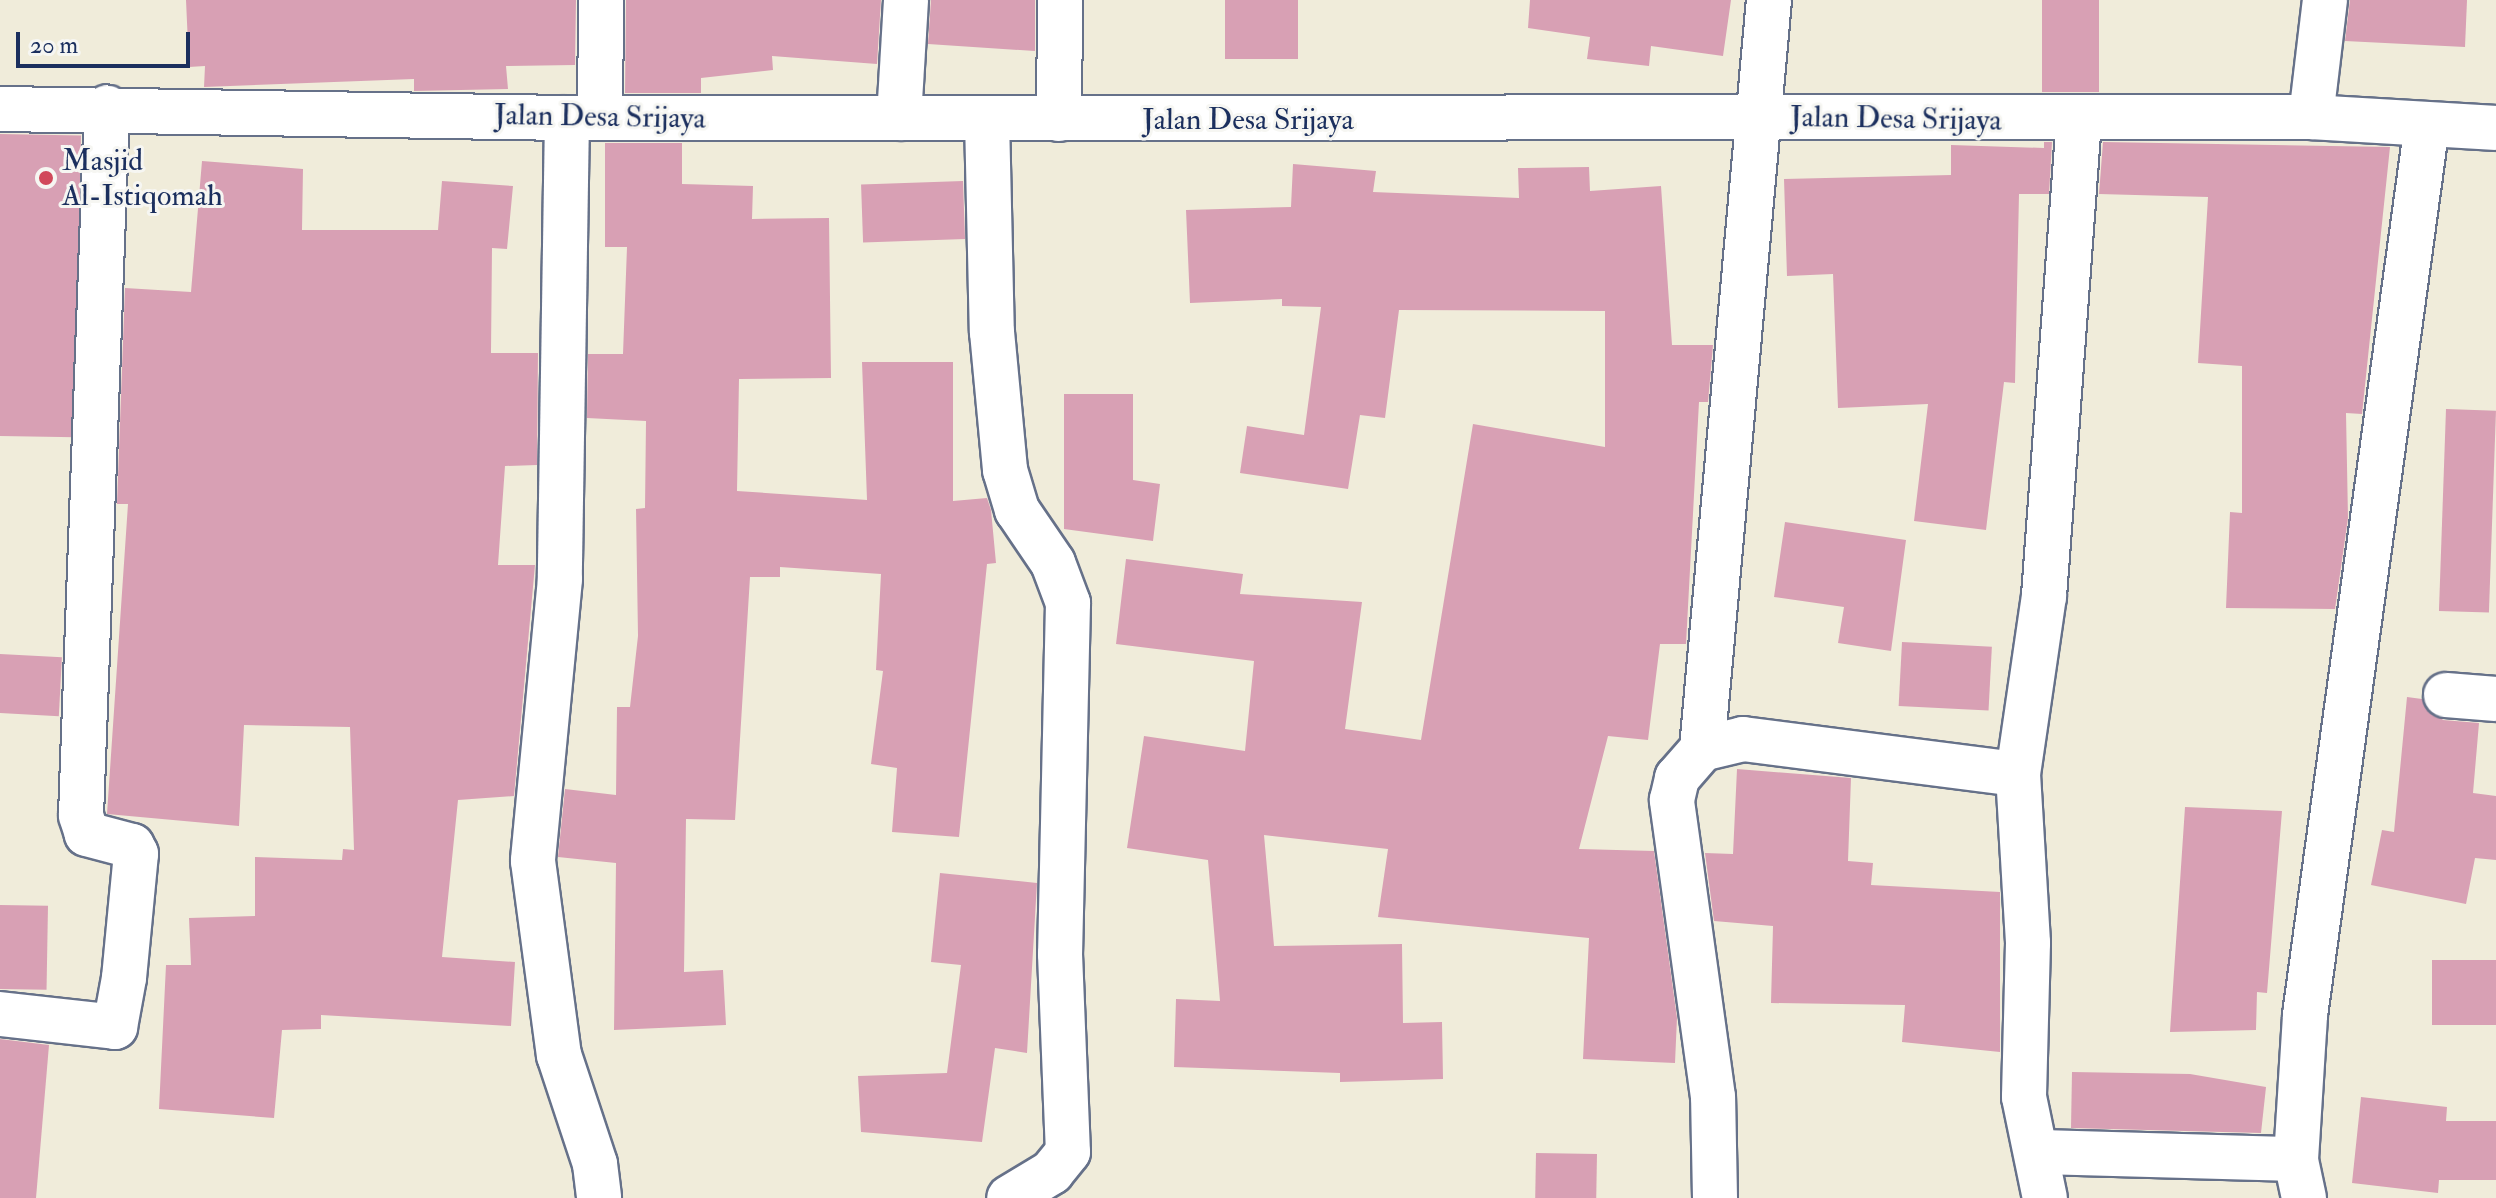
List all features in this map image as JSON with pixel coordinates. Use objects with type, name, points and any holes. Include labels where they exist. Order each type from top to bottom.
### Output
[{"type":"street","points":[[599,1198],[595,1164],[559,1055],[533,861],[560,579],[583,118],[601,0]]},
{"type":"street","points":[[899,118],[906,0]]},
{"type":"street","points":[[1059,119],[1060,0]]},
{"type":"street","points":[[1715,1198],[1713,1097],[1672,800],[1677,778],[1702,749],[1764,117],[1769,0]]},
{"type":"street","points":[[2311,117],[2325,0]]},
{"type":"street","points":[[0,1014],[115,1027],[124,978],[136,854],[132,846],[87,834],[81,815],[107,107]]},
{"type":"street","name":"Jalan Desa Srijaya","points":[[0,109],[107,107],[583,118],[1764,117],[2079,121],[2311,117],[2496,128]]},
{"type":"street","points":[[987,119],[992,332],[1005,470],[1017,510],[1058,573],[1068,603],[1060,954],[1068,1152],[1052,1172],[1009,1198]]},
{"type":"street","points":[[2045,1198],[2041,1152],[2024,1097],[2028,943],[2018,774],[2044,596],[2079,121]]},
{"type":"street","points":[[2041,1152],[2300,1179],[2305,1015],[2427,124]]},
{"type":"street","points":[[2446,695],[2496,699]]},
{"type":"street","points":[[1702,749],[1743,739],[2018,774]]},
{"type":"building","points":[[186,0],[576,0],[575,65],[506,66],[508,89],[414,91],[414,79],[204,87],[205,66],[189,67]]},
{"type":"building","points":[[626,0],[881,0],[877,64],[772,56],[773,70],[701,78],[701,93],[625,93]]},
{"type":"building","points":[[931,0],[1035,0],[1035,51],[928,44]]},
{"type":"building","points":[[1225,0],[1298,0],[1298,59],[1225,59]]},
{"type":"building","points":[[1530,0],[1731,0],[1723,56],[1651,46],[1649,66],[1587,59],[1590,37],[1528,28]]},
{"type":"building","points":[[2042,0],[2099,0],[2099,92],[2042,92]]},
{"type":"building","points":[[2350,0],[2467,0],[2465,47],[2345,41]]},
{"type":"building","points":[[0,134],[81,135],[76,437],[0,436]]},
{"type":"building","points":[[2044,142],[2052,142],[2049,194],[2019,194],[2015,383],[2004,382],[1986,530],[1914,521],[1928,404],[1838,408],[1833,274],[1787,276],[1784,179],[1951,175],[1951,145],[2044,148]]},
{"type":"building","points":[[2103,142],[2390,147],[2362,414],[2346,413],[2348,518],[2335,609],[2226,608],[2230,512],[2242,513],[2242,366],[2198,363],[2208,197],[2099,194]]},
{"type":"building","points":[[605,143],[682,143],[682,184],[753,186],[752,219],[829,218],[831,378],[739,379],[737,491],[867,500],[862,362],[953,362],[953,501],[987,498],[991,510],[996,563],[987,564],[959,837],[892,832],[897,768],[871,764],[883,671],[876,670],[881,574],[780,567],[780,577],[750,577],[735,820],[686,819],[684,972],[723,970],[726,1025],[614,1030],[616,863],[558,857],[565,789],[616,795],[617,707],[630,707],[638,636],[636,509],[645,508],[646,421],[587,418],[588,354],[623,354],[627,247],[605,247]]},
{"type":"building","points":[[202,161],[303,169],[302,230],[438,230],[442,181],[513,186],[507,249],[492,248],[491,353],[538,353],[537,465],[505,466],[498,565],[535,565],[514,796],[458,800],[442,957],[515,962],[511,1026],[321,1015],[321,1029],[282,1030],[274,1118],[159,1109],[166,965],[191,965],[189,918],[255,916],[255,857],[342,860],[343,849],[354,850],[350,727],[244,725],[239,826],[107,814],[128,504],[117,504],[125,288],[191,292]]},
{"type":"building","points":[[1293,164],[1376,171],[1373,192],[1519,198],[1518,168],[1589,167],[1590,191],[1661,186],[1672,345],[1713,345],[1708,402],[1699,402],[1686,644],[1660,644],[1648,740],[1608,736],[1579,849],[1654,851],[1677,1018],[1675,1063],[1583,1059],[1589,938],[1378,917],[1388,849],[1264,835],[1274,946],[1402,944],[1403,1023],[1442,1022],[1443,1079],[1340,1082],[1340,1073],[1174,1067],[1176,999],[1220,1001],[1208,860],[1127,848],[1144,736],[1245,751],[1254,661],[1116,644],[1126,559],[1243,574],[1240,594],[1362,602],[1345,729],[1421,740],[1473,424],[1605,447],[1605,311],[1399,310],[1385,418],[1360,415],[1348,489],[1240,473],[1247,426],[1304,435],[1321,307],[1282,306],[1282,299],[1190,303],[1186,210],[1291,207]]},
{"type":"building","points":[[963,181],[965,239],[863,243],[861,185]]},
{"type":"building","points":[[1064,394],[1133,394],[1133,480],[1160,484],[1153,541],[1064,529]]},
{"type":"building","points":[[2446,409],[2496,411],[2489,613],[2439,611]]},
{"type":"building","points":[[1785,522],[1906,540],[1891,651],[1838,643],[1844,607],[1774,597]]},
{"type":"building","points":[[1902,642],[1992,647],[1989,711],[1899,706]]},
{"type":"building","points":[[0,654],[62,657],[59,716],[0,713]]},
{"type":"building","points":[[2407,697],[2422,699],[2443,720],[2479,723],[2473,793],[2496,796],[2496,860],[2475,858],[2466,904],[2371,885],[2382,830],[2394,832]]},
{"type":"building","points":[[1737,769],[1851,778],[1848,861],[1873,863],[1871,885],[2000,892],[2000,1052],[1902,1042],[1905,1005],[1771,1003],[1773,926],[1714,921],[1705,853],[1733,854]]},
{"type":"building","points":[[2185,807],[2282,811],[2267,993],[2257,992],[2256,1030],[2170,1032]]},
{"type":"building","points":[[940,873],[1037,883],[1027,1053],[995,1048],[982,1142],[861,1132],[858,1076],[947,1073],[961,965],[931,962]]},
{"type":"building","points":[[0,905],[48,906],[47,990],[0,989]]},
{"type":"building","points":[[2432,960],[2496,960],[2496,1025],[2432,1025]]},
{"type":"building","points":[[0,1039],[49,1045],[36,1198],[0,1198]]},
{"type":"building","points":[[2072,1072],[2190,1074],[2266,1087],[2261,1133],[2071,1128]]},
{"type":"building","points":[[2361,1097],[2447,1107],[2446,1121],[2496,1121],[2496,1180],[2439,1180],[2438,1193],[2352,1183]]},
{"type":"building","points":[[1536,1153],[1597,1154],[1596,1198],[1535,1198]]},
{"type":"place","name":"Masjid Al-Istiqomah","points":[[46,178]]}]
